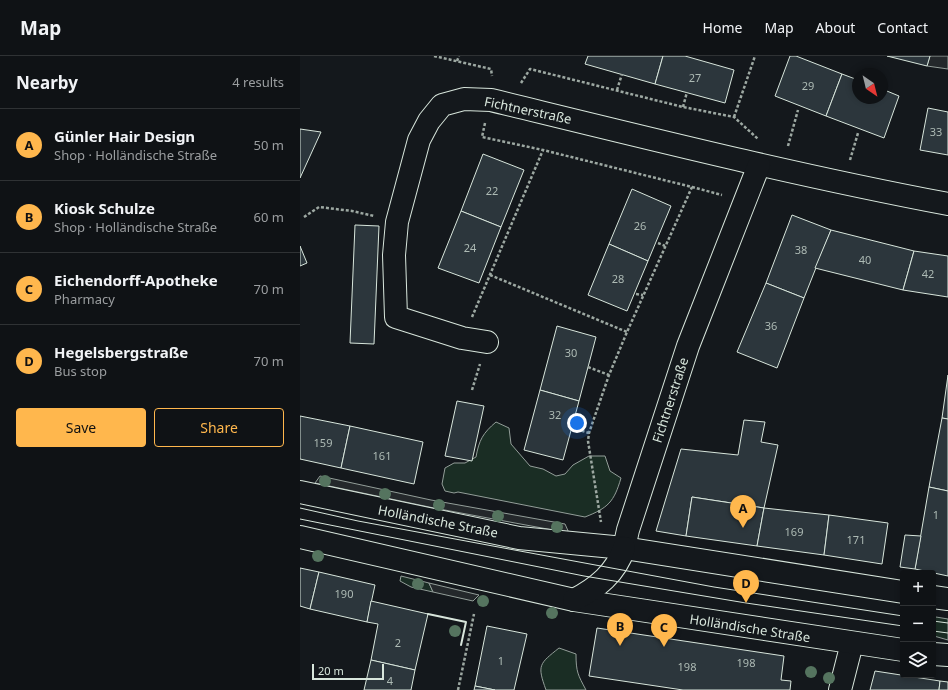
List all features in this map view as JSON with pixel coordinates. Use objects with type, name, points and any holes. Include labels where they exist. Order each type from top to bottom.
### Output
[{"type":"main road","name":"Fichtnerstraße","points":[[487,342],[462,338],[396,317],[394,254],[397,222],[419,140],[429,121],[442,105],[464,99],[491,100],[761,154],[896,194],[948,204]]},
{"type":"main road","name":"Fichtnerstraße","points":[[624,548],[628,530],[688,346],[746,201],[761,154]]},
{"type":"main road","name":"Holländische Straße","points":[[300,492],[519,538],[624,548],[900,592]]},
{"type":"main road","name":"Holländische Straße","points":[[300,537],[574,600],[900,650]]},
{"type":"main road","points":[[574,600],[596,587],[610,574],[620,559],[624,548]]},
{"type":"main road","points":[[840,690],[852,643]]},
{"type":"main road","points":[[936,654],[948,656]]},
{"type":"path","points":[[434,56],[491,69],[492,76]]},
{"type":"path","points":[[457,61],[459,56]]},
{"type":"path","points":[[734,117],[754,56]]},
{"type":"path","points":[[520,85],[530,69],[684,107],[734,117],[761,154]]},
{"type":"path","points":[[617,90],[622,74]]},
{"type":"path","points":[[684,107],[687,92]]},
{"type":"path","points":[[786,152],[798,110]]},
{"type":"path","points":[[848,165],[858,133]]},
{"type":"path","points":[[482,137],[543,150],[746,201]]},
{"type":"path","points":[[462,338],[543,150]]},
{"type":"path","points":[[601,525],[588,441],[589,433],[626,332],[692,187]]},
{"type":"path","points":[[304,217],[319,207],[352,211],[397,222]]},
{"type":"path","points":[[658,243],[665,246]]},
{"type":"path","points":[[490,275],[626,332]]},
{"type":"path","points":[[636,294],[643,295]]},
{"type":"path","points":[[588,367],[609,375]]},
{"type":"path","points":[[572,428],[589,433]]},
{"type":"path","points":[[458,690],[474,614]]},
{"type":"green space","points":[[496,422],[509,428],[511,444],[530,466],[543,469],[556,476],[565,474],[573,465],[589,456],[605,456],[610,471],[621,478],[613,499],[605,507],[585,517],[458,492],[454,493],[445,491],[442,484],[445,468],[454,463],[465,463],[476,457],[482,437]]},
{"type":"green space","points":[[401,576],[429,583],[433,592],[411,587],[400,581]]},
{"type":"green space","points":[[936,617],[948,619],[948,640],[936,637]]},
{"type":"green space","points":[[559,648],[576,654],[578,673],[586,690],[546,690],[541,675],[542,666],[547,658]]},
{"type":"shaded area","points":[[930,56],[948,56],[948,69],[927,66]]},
{"type":"shaded area","points":[[320,476],[431,500],[565,524],[569,533],[434,508],[315,483]]},
{"type":"shaded area","points":[[429,583],[479,595],[473,601],[433,592]]},
{"type":"building","points":[[588,56],[663,56],[655,84],[585,64]]},
{"type":"building","points":[[663,56],[685,56],[734,70],[725,103],[655,84]]},
{"type":"building","points":[[790,56],[796,56],[842,74],[826,116],[775,96]]},
{"type":"building","points":[[887,56],[930,56],[927,66]]},
{"type":"building","points":[[842,74],[852,78],[852,104],[888,104],[888,91],[899,96],[884,138],[826,116]]},
{"type":"building","points":[[928,108],[948,112],[948,155],[920,150]]},
{"type":"building","points":[[300,129],[321,132],[300,178]]},
{"type":"building","points":[[483,154],[524,170],[501,227],[461,211]]},
{"type":"building","points":[[632,189],[671,206],[648,261],[609,244]]},
{"type":"building","points":[[461,211],[501,227],[479,283],[438,268]]},
{"type":"building","points":[[792,215],[831,230],[804,298],[766,283]]},
{"type":"building","points":[[355,225],[379,226],[374,344],[350,343]]},
{"type":"building","points":[[831,230],[914,251],[903,290],[815,268]]},
{"type":"building","points":[[609,244],[648,261],[627,311],[588,295]]},
{"type":"building","points":[[300,246],[307,263],[300,266]]},
{"type":"building","points":[[914,251],[948,256],[948,297],[903,290]]},
{"type":"building","points":[[766,283],[804,298],[777,368],[737,352]]},
{"type":"building","points":[[557,326],[596,337],[579,401],[540,390]]},
{"type":"building","points":[[948,375],[948,419],[942,418]]},
{"type":"building","points":[[540,390],[579,401],[563,460],[524,450]]},
{"type":"building","points":[[457,401],[484,406],[472,461],[445,456]]},
{"type":"building","points":[[300,416],[350,426],[341,468],[300,459]]},
{"type":"building","points":[[942,418],[948,419],[948,491],[929,487]]},
{"type":"building","points":[[744,420],[765,422],[761,442],[778,445],[764,508],[692,497],[686,536],[656,531],[681,449],[738,455]]},
{"type":"building","points":[[350,426],[423,442],[414,484],[341,468]]},
{"type":"building","points":[[929,487],[948,491],[948,576],[936,573],[936,570],[915,569]]},
{"type":"building","points":[[692,497],[764,508],[757,546],[686,536]]},
{"type":"building","points":[[764,508],[829,515],[824,555],[757,546]]},
{"type":"building","points":[[829,515],[888,523],[882,564],[824,555]]},
{"type":"building","points":[[905,535],[921,536],[915,569],[900,567]]},
{"type":"building","points":[[300,568],[319,572],[310,609],[300,606]]},
{"type":"building","points":[[319,572],[375,585],[367,622],[310,609]]},
{"type":"building","points":[[371,601],[428,614],[415,670],[371,660],[378,624],[367,622]]},
{"type":"building","points":[[487,626],[527,634],[514,690],[495,690],[475,686]]},
{"type":"building","points":[[597,628],[784,656],[781,680],[791,681],[790,690],[683,690],[589,676]]},
{"type":"building","points":[[371,660],[415,670],[411,690],[364,690]]},
{"type":"building","points":[[875,671],[900,675],[900,678],[920,678],[940,681],[939,690],[870,690]]},
{"type":"building","points":[[940,681],[948,682],[948,690],[939,690]]},
{"type":"building","points":[[475,686],[495,690],[474,690]]},
{"type":"tram line","points":[[300,508],[358,521],[714,587],[900,616]]},
{"type":"tram line","points":[[300,519],[584,576],[746,603],[900,626]]},
{"type":"tram line","points":[[936,621],[948,623]]},
{"type":"tram line","points":[[936,631],[948,633]]},
{"type":"wall","points":[[428,614],[466,622],[461,645]]},
{"type":"place","name":"Günler Hair Design","points":[[743,528]]},
{"type":"place","name":"Hegelsbergstraße","points":[[746,603]]},
{"type":"place","name":"Kiosk Schulze","points":[[620,646]]},
{"type":"place","name":"Eichendorff-Apotheke","points":[[664,647]]}]
